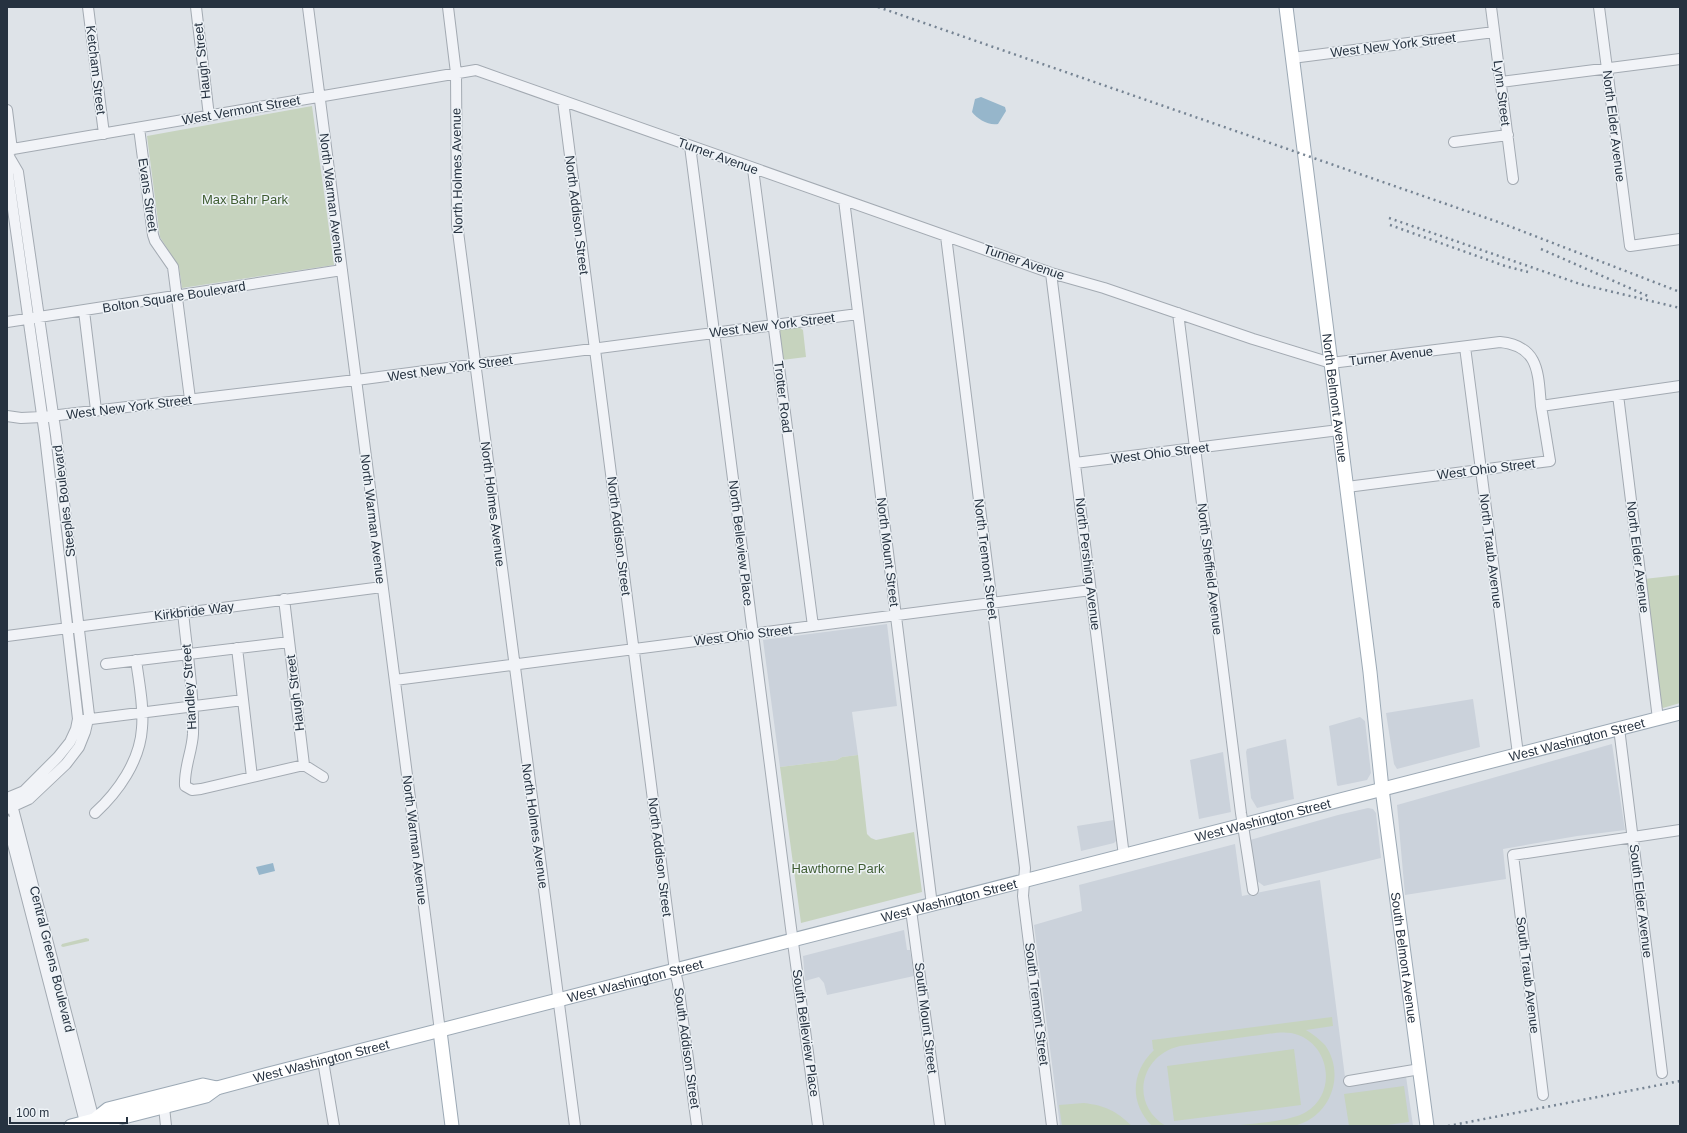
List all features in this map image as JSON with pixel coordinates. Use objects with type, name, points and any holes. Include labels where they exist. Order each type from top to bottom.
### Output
[{"type":"main road","name":"North Belmont Avenue","points":[[1286,7],[1370,672],[1382,789]]},
{"type":"main road","name":"West Washington Street","points":[[71,1126],[89,1121],[112,1120],[164,1107],[206,1096],[217,1088],[1680,713]]},
{"type":"main road","name":"South Belmont Avenue","points":[[1382,789],[1427,1126]]},
{"type":"main road","points":[[440,1031],[452,1126]]},
{"type":"main road","name":"West Washington Street","points":[[89,1121],[108,1109],[203,1085],[217,1088]]},
{"type":"street","name":"Ketcham Street","points":[[88,7],[104,134]]},
{"type":"street","name":"Haugh Street","points":[[196,7],[208,116]]},
{"type":"street","name":"North Warman Avenue","points":[[308,7],[440,1031]]},
{"type":"street","name":"North Holmes Avenue","points":[[448,7],[456,73],[456,216],[575,1126]]},
{"type":"street","name":"Lynn Street","points":[[1491,7],[1513,180]]},
{"type":"street","name":"North Elder Avenue","points":[[1599,7],[1630,246],[1680,239]]},
{"type":"street","name":"West New York Street","points":[[1292,58],[1494,32]]},
{"type":"street","points":[[1501,82],[1680,59]]},
{"type":"street","name":"West Vermont Street","points":[[10,153],[104,134],[476,70]]},
{"type":"street","name":"Turner Avenue","points":[[476,70],[1052,273],[1104,288],[1331,364],[1500,342],[1511,343],[1530,354],[1537,369],[1541,406]]},
{"type":"street","name":"North Addison Street","points":[[563,101],[675,971]]},
{"type":"street","points":[[7,110],[10,153]]},
{"type":"street","name":"Evans Street","points":[[139,128],[153,235],[155,241],[173,267],[190,399]]},
{"type":"street","points":[[1454,142],[1508,135]]},
{"type":"street","name":"North Belleview Place","points":[[690,146],[793,940]]},
{"type":"street","name":"Steeples Boulevard","points":[[9,803],[29,799],[66,764],[79,747],[88,720],[54,415],[18,172],[10,153]]},
{"type":"street","name":"Steeples Boulevard","points":[[9,803],[24,791],[58,757],[70,742],[76,729],[78,719],[42,417],[8,174],[10,153]]},
{"type":"street","name":"Trotter Road","points":[[754,168],[813,626]]},
{"type":"street","name":"North Mount Street","points":[[844,200],[932,904]]},
{"type":"street","name":"North Tremont Street","points":[[946,236],[1025,868],[1024,882]]},
{"type":"street","name":"Bolton Square Boulevard","points":[[7,322],[29,320],[342,270]]},
{"type":"street","name":"North Pershing Avenue","points":[[1052,273],[1124,856]]},
{"type":"street","points":[[84,311],[96,410]]},
{"type":"street","name":"North Sheffield Avenue","points":[[1178,313],[1242,825],[1253,890]]},
{"type":"street","name":"West New York Street","points":[[7,416],[22,418],[42,417],[356,380],[858,314]]},
{"type":"street","name":"North Traub Avenue","points":[[1465,347],[1518,754]]},
{"type":"street","points":[[1541,406],[1680,386]]},
{"type":"street","name":"North Elder Avenue","points":[[1618,395],[1658,719]]},
{"type":"street","name":"West Ohio Street","points":[[1347,487],[1550,461],[1541,406]]},
{"type":"street","name":"West Ohio Street","points":[[1075,463],[1339,430]]},
{"type":"street","name":"Kirkbride Way","points":[[7,636],[382,587]]},
{"type":"street","name":"West Ohio Street","points":[[395,680],[1091,590]]},
{"type":"street","name":"Haugh Street","points":[[284,599],[304,765]]},
{"type":"street","name":"Handley Street","points":[[183,612],[193,706],[193,737],[185,774],[185,786],[192,790],[201,789],[252,777]]},
{"type":"street","points":[[106,664],[289,642]]},
{"type":"street","points":[[237,648],[252,777],[304,765],[323,777]]},
{"type":"street","points":[[95,813],[121,784],[134,761],[142,730],[142,713],[136,660]]},
{"type":"street","points":[[78,719],[88,720],[243,700]]},
{"type":"street","name":"South Elder Avenue","points":[[1619,728],[1662,1073]]},
{"type":"street","name":"Central Greens Boulevard","points":[[9,803],[89,1121]]},
{"type":"street","name":"Central Greens Boulevard","points":[[7,821],[89,1121]]},
{"type":"street","points":[[1633,836],[1680,830]]},
{"type":"street","name":"South Traub Avenue","points":[[1543,1095],[1513,855],[1633,836]]},
{"type":"street","name":"South Tremont Street","points":[[1024,882],[1023,896],[1052,1126]]},
{"type":"street","name":"South Mount Street","points":[[911,910],[940,1126]]},
{"type":"street","name":"South Belleview Place","points":[[793,940],[818,1126]]},
{"type":"street","name":"South Addison Street","points":[[675,971],[679,989],[697,1126]]},
{"type":"street","points":[[323,1061],[334,1126]]},
{"type":"street","points":[[1349,1082],[1420,1069]]},
{"type":"street","points":[[164,1107],[166,1126]]},
{"type":"shaded area","points":[[887,624],[897,706],[852,712],[858,755],[842,757],[837,760],[780,767],[763,640]]},
{"type":"shaded area","points":[[1473,699],[1480,747],[1397,769],[1394,764],[1386,713]]},
{"type":"shaded area","points":[[1360,717],[1365,721],[1371,773],[1367,780],[1338,786],[1329,726]]},
{"type":"shaded area","points":[[1286,739],[1294,799],[1257,808],[1251,798],[1246,752],[1247,749]]},
{"type":"shaded area","points":[[1612,744],[1625,830],[1577,836],[1503,849],[1506,879],[1405,895],[1397,805]]},
{"type":"shaded area","points":[[1223,752],[1231,812],[1199,819],[1190,760]]},
{"type":"shaded area","points":[[1368,808],[1373,809],[1376,813],[1381,858],[1264,886],[1257,881],[1250,840]]},
{"type":"shaded area","points":[[1114,820],[1116,841],[1114,843],[1081,851],[1077,826]]},
{"type":"shaded area","points":[[1235,844],[1242,896],[1320,880],[1346,1085],[1406,1076],[1413,1126],[1060,1126],[1034,925],[1082,911],[1079,885]]},
{"type":"shaded area","points":[[904,930],[907,950],[910,950],[914,976],[827,995],[824,983],[819,977],[805,981],[803,956]]},
{"type":"green space","name":"Max Bahr Park","points":[[312,106],[334,265],[182,288],[179,267],[160,237],[147,136]]},
{"type":"green space","points":[[799,327],[803,330],[806,357],[782,360],[780,330]]},
{"type":"green space","points":[[1680,575],[1680,703],[1663,708],[1660,705],[1644,579]]},
{"type":"green space","name":"Hawthorne Park","points":[[858,755],[867,834],[876,840],[914,832],[922,892],[801,923],[780,767],[837,760],[842,757]]},
{"type":"green space","points":[[86,938],[89,939],[89,941],[63,947],[61,946],[62,944]]},
{"type":"green space","points":[[1332,1017],[1333,1026],[1306,1030],[1325,1045],[1331,1056],[1334,1068],[1332,1091],[1327,1102],[1311,1119],[1300,1124],[1285,1127],[1232,1126],[1270,1122],[1299,1115],[1306,1112],[1316,1103],[1323,1092],[1326,1080],[1325,1068],[1321,1056],[1314,1045],[1304,1038],[1291,1033],[1282,1032],[1180,1046],[1166,1051],[1156,1059],[1148,1069],[1144,1081],[1144,1093],[1147,1105],[1154,1117],[1166,1126],[1152,1126],[1139,1108],[1136,1098],[1137,1078],[1146,1059],[1154,1050],[1152,1040]]},
{"type":"green space","points":[[1294,1049],[1301,1105],[1174,1121],[1167,1066]]},
{"type":"green space","points":[[1404,1086],[1409,1122],[1380,1126],[1349,1126],[1344,1094]]},
{"type":"green space","points":[[1084,1103],[1104,1107],[1115,1112],[1132,1126],[1062,1126],[1059,1105]]},
{"type":"water","points":[[981,97],[1005,107],[1006,111],[998,124],[991,124],[984,121],[972,112],[975,99]]},
{"type":"water","points":[[273,863],[275,871],[259,875],[256,867]]},
{"type":"railway","points":[[878,7],[1501,223],[1680,292]]},
{"type":"railway","points":[[1389,218],[1580,284],[1680,308]]},
{"type":"railway","points":[[1390,225],[1505,266],[1528,272]]},
{"type":"railway","points":[[1541,249],[1650,297]]},
{"type":"railway","points":[[1448,1126],[1680,1081]]}]
